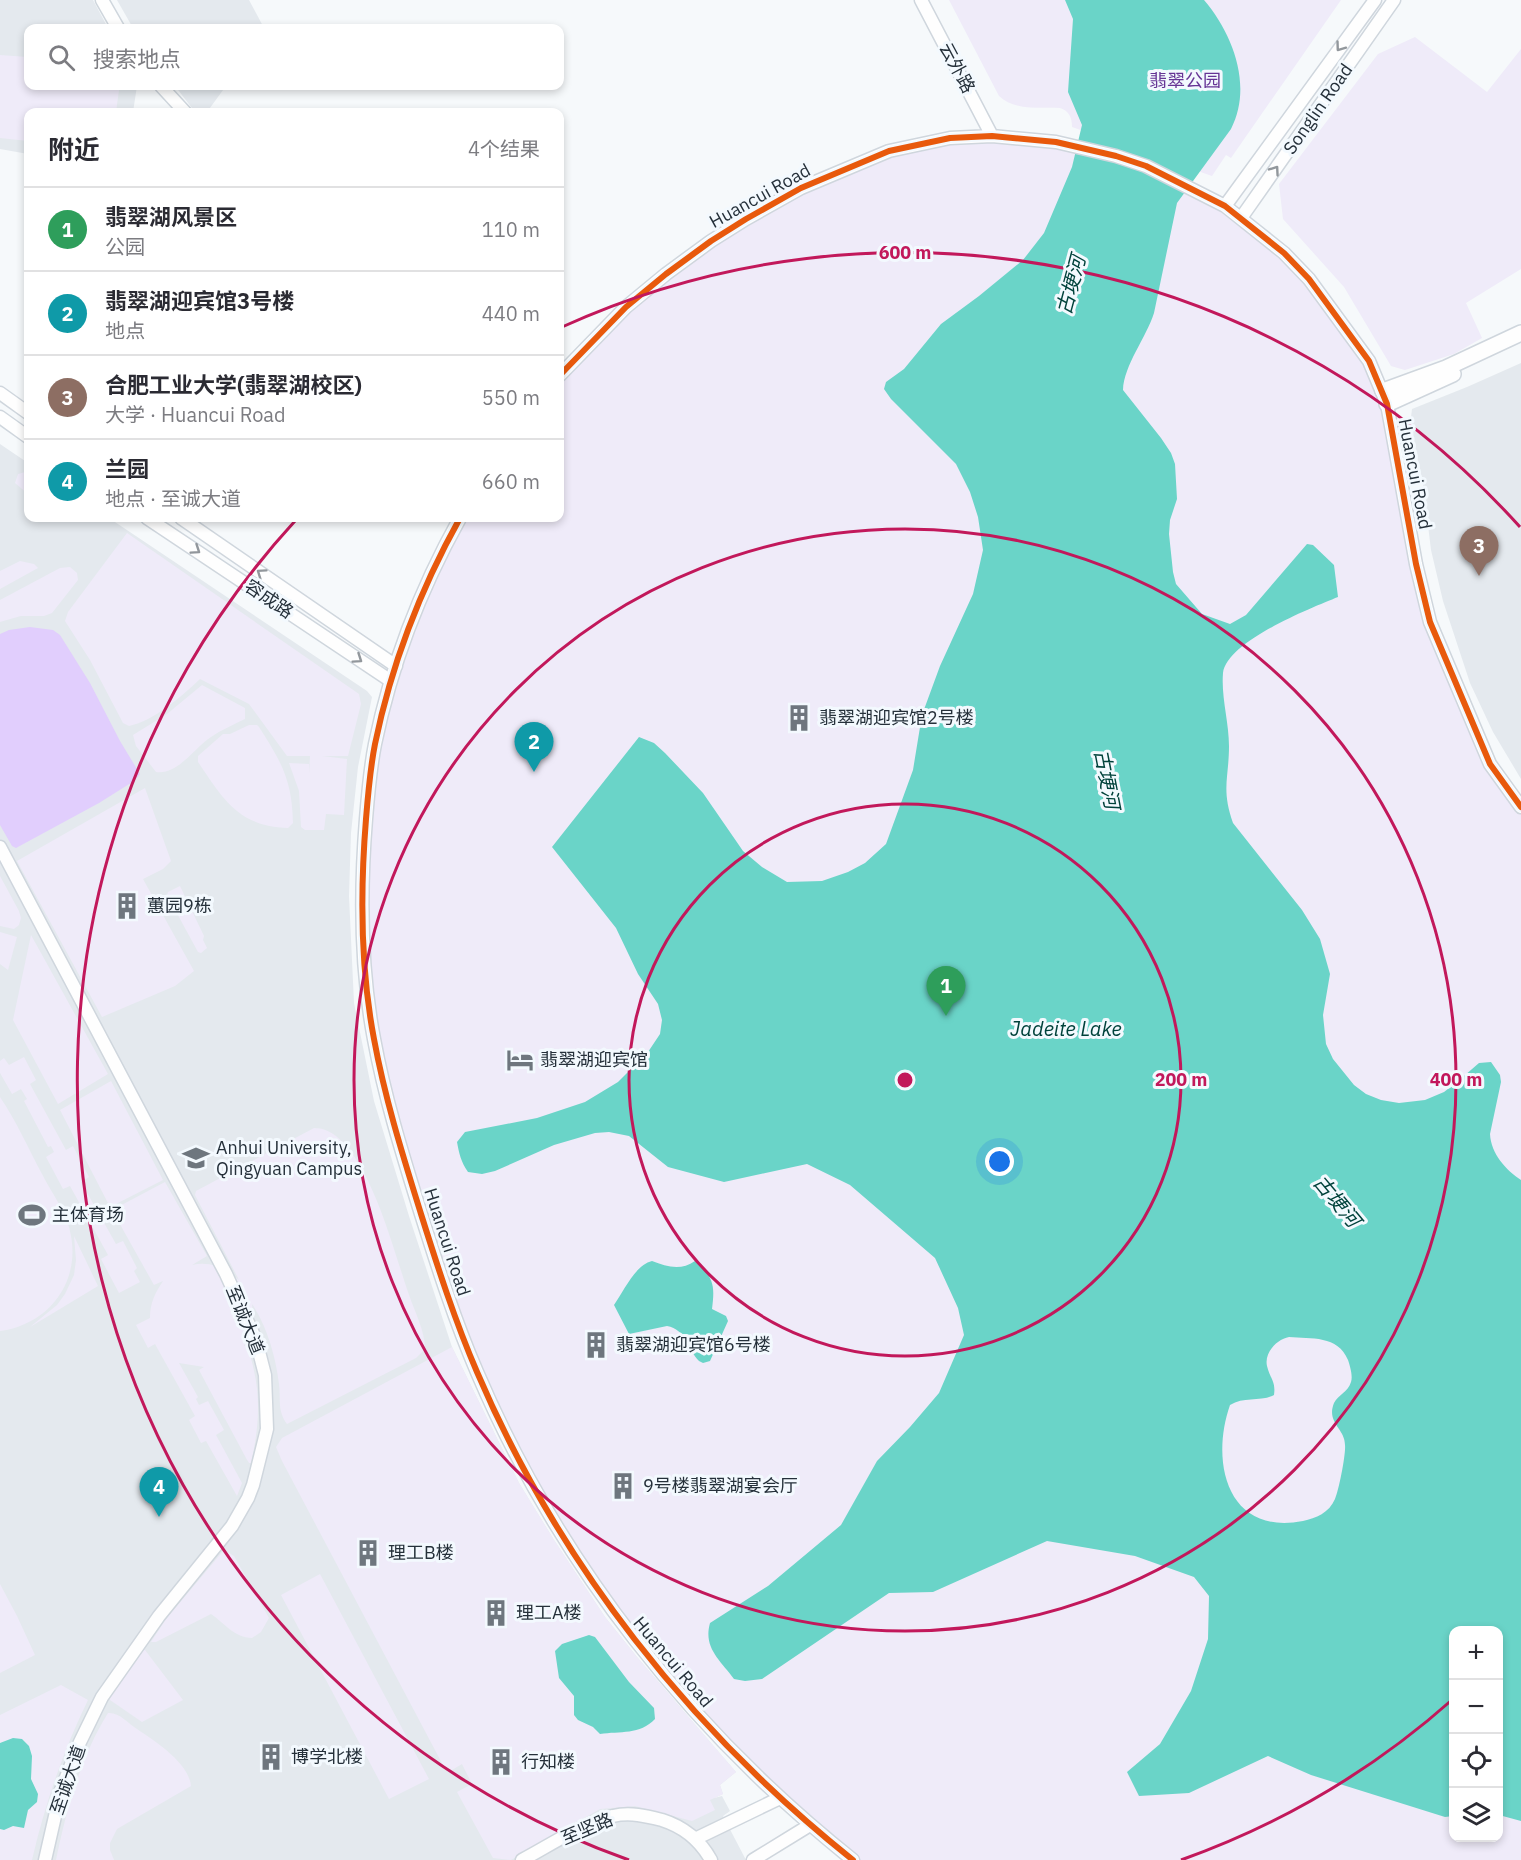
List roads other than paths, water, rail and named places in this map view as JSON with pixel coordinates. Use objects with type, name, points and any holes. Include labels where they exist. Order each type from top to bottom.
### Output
[{"type":"main road","points":[[1385,398],[1521,333]]},
{"type":"main road","points":[[1385,398],[1418,391],[1521,340]]},
{"type":"street","points":[[102,0],[116,24]]},
{"type":"street","name":"云外路","points":[[921,0],[992,136]]},
{"type":"street","name":"Songlin Road","points":[[1225,206],[1375,0]]},
{"type":"street","name":"Songlin Road","points":[[1241,218],[1394,0]]},
{"type":"street","points":[[165,90],[181,108]]},
{"type":"street","name":"Huancui Road","points":[[564,371],[606,327],[657,281],[718,236],[769,205],[816,181],[889,151],[950,138],[992,136],[1056,142],[1116,156],[1146,166],[1225,206],[1284,253],[1309,279],[1369,361],[1385,398],[1416,564],[1430,622],[1490,764],[1521,807]]},
{"type":"street","points":[[0,393],[24,410]]},
{"type":"street","points":[[0,417],[24,434]]},
{"type":"street","name":"容成路","points":[[153,522],[391,681]]},
{"type":"street","name":"容成路","points":[[187,522],[396,666]]},
{"type":"street","name":"Huancui Road","points":[[458,522],[426,587],[396,666],[382,714],[370,771],[362,882],[364,968],[373,1037],[386,1094],[446,1290],[476,1370],[501,1425],[537,1493],[571,1550],[622,1624],[665,1679],[733,1753],[810,1825],[853,1860]]},
{"type":"street","name":"至诚大道","points":[[0,847],[226,1274],[256,1340],[265,1375],[267,1429],[248,1498],[232,1526],[159,1616],[102,1697],[80,1742],[61,1790],[45,1860]]},
{"type":"street","points":[[695,1839],[780,1798]]},
{"type":"street","name":"至坚路","points":[[522,1860],[593,1823],[622,1814],[641,1815],[667,1822],[684,1830],[701,1845],[711,1860]]},
{"type":"street","points":[[753,1860],[810,1825]]},
{"type":"water","name":"Jadeite Lake","points":[[1065,0],[1204,0],[1224,28],[1237,61],[1240,95],[1237,113],[1231,129],[1177,203],[1154,313],[1131,361],[1123,390],[1161,438],[1175,464],[1177,499],[1170,520],[1169,534],[1173,572],[1176,584],[1202,614],[1230,624],[1246,615],[1307,544],[1313,545],[1334,565],[1338,597],[1291,617],[1254,638],[1228,661],[1223,673],[1229,746],[1226,792],[1229,811],[1233,823],[1302,910],[1320,939],[1330,974],[1323,1015],[1326,1044],[1333,1059],[1354,1085],[1366,1094],[1381,1100],[1399,1103],[1425,1100],[1444,1092],[1479,1063],[1491,1062],[1500,1075],[1501,1082],[1490,1134],[1491,1141],[1500,1161],[1521,1180],[1521,1821],[1503,1816],[1503,1626],[1449,1626],[1449,1816],[1311,1775],[1268,1756],[1189,1793],[1139,1796],[1127,1772],[1160,1744],[1191,1691],[1208,1639],[1209,1596],[1194,1577],[1135,1556],[1047,1541],[933,1592],[889,1593],[762,1679],[745,1681],[734,1679],[718,1660],[711,1647],[708,1632],[710,1623],[768,1586],[841,1525],[877,1461],[939,1393],[964,1335],[958,1308],[935,1258],[850,1185],[807,1164],[724,1182],[668,1167],[629,1136],[609,1132],[595,1133],[554,1145],[495,1171],[482,1174],[468,1172],[460,1154],[457,1142],[465,1132],[537,1118],[585,1102],[618,1082],[648,1052],[660,1034],[662,1020],[658,1004],[638,974],[616,928],[552,847],[639,737],[654,743],[703,793],[743,851],[762,867],[787,882],[822,881],[848,872],[865,863],[886,844],[913,770],[922,715],[940,666],[973,594],[983,550],[978,517],[970,492],[956,464],[891,399],[884,389],[886,382],[904,369],[941,324],[1023,260],[1044,233],[1072,167],[1082,125],[1068,92],[1073,19]],"holes":[[[1289,1337],[1315,1339],[1338,1346],[1348,1360],[1351,1374],[1348,1388],[1336,1400],[1332,1410],[1332,1416],[1345,1445],[1342,1472],[1337,1494],[1332,1504],[1322,1514],[1308,1520],[1277,1523],[1257,1517],[1241,1506],[1230,1490],[1224,1471],[1222,1449],[1224,1427],[1230,1405],[1235,1402],[1274,1395],[1273,1383],[1267,1366],[1267,1356],[1272,1347]]]},
{"type":"water","points":[[652,1261],[674,1267],[695,1261],[710,1277],[713,1288],[712,1309],[726,1316],[728,1321],[710,1361],[703,1363],[699,1361],[683,1335],[667,1326],[629,1334],[614,1305],[635,1273],[646,1263]]},
{"type":"water","points":[[589,1635],[595,1637],[629,1682],[654,1708],[655,1719],[643,1728],[600,1734],[574,1715],[574,1696],[559,1678],[555,1651],[562,1644]]},
{"type":"water","points":[[13,1738],[22,1739],[29,1746],[32,1756],[31,1779],[38,1794],[37,1802],[28,1810],[24,1828],[13,1826],[4,1830],[0,1829],[0,1743]]},
{"type":"place","name":"合肥工业大学(翡翠湖校区)","points":[[1479,576]]},
{"type":"place","name":"翡翠湖迎宾馆2号楼","points":[[799,718]]},
{"type":"place","name":"翡翠湖迎宾馆3号楼","points":[[534,772]]},
{"type":"place","name":"蕙园9栋","points":[[127,906]]},
{"type":"place","name":"翡翠湖风景区","points":[[946,1016]]},
{"type":"place","name":"翡翠湖迎宾馆","points":[[520,1060]]},
{"type":"place","name":"Anhui University, Qingyuan Campus","points":[[196,1158]]},
{"type":"place","name":"主体育场","points":[[32,1215]]},
{"type":"place","name":"翡翠湖迎宾馆6号楼","points":[[596,1345]]},
{"type":"place","name":"9号楼翡翠湖宴会厅","points":[[623,1486]]},
{"type":"place","name":"兰园","points":[[159,1517]]},
{"type":"place","name":"理工B楼","points":[[368,1553]]},
{"type":"place","name":"理工A楼","points":[[496,1613]]},
{"type":"place","name":"博学北楼","points":[[271,1757]]},
{"type":"place","name":"行知楼","points":[[501,1762]]},
{"type":"park label","name":"翡翠公园","points":[[1185,81]]},
{"type":"water label","name":"古埂河","points":[[1071,285]]},
{"type":"water label","name":"古埂河","points":[[1107,779]]},
{"type":"water label","name":"古埂河","points":[[1337,1201]]}]
